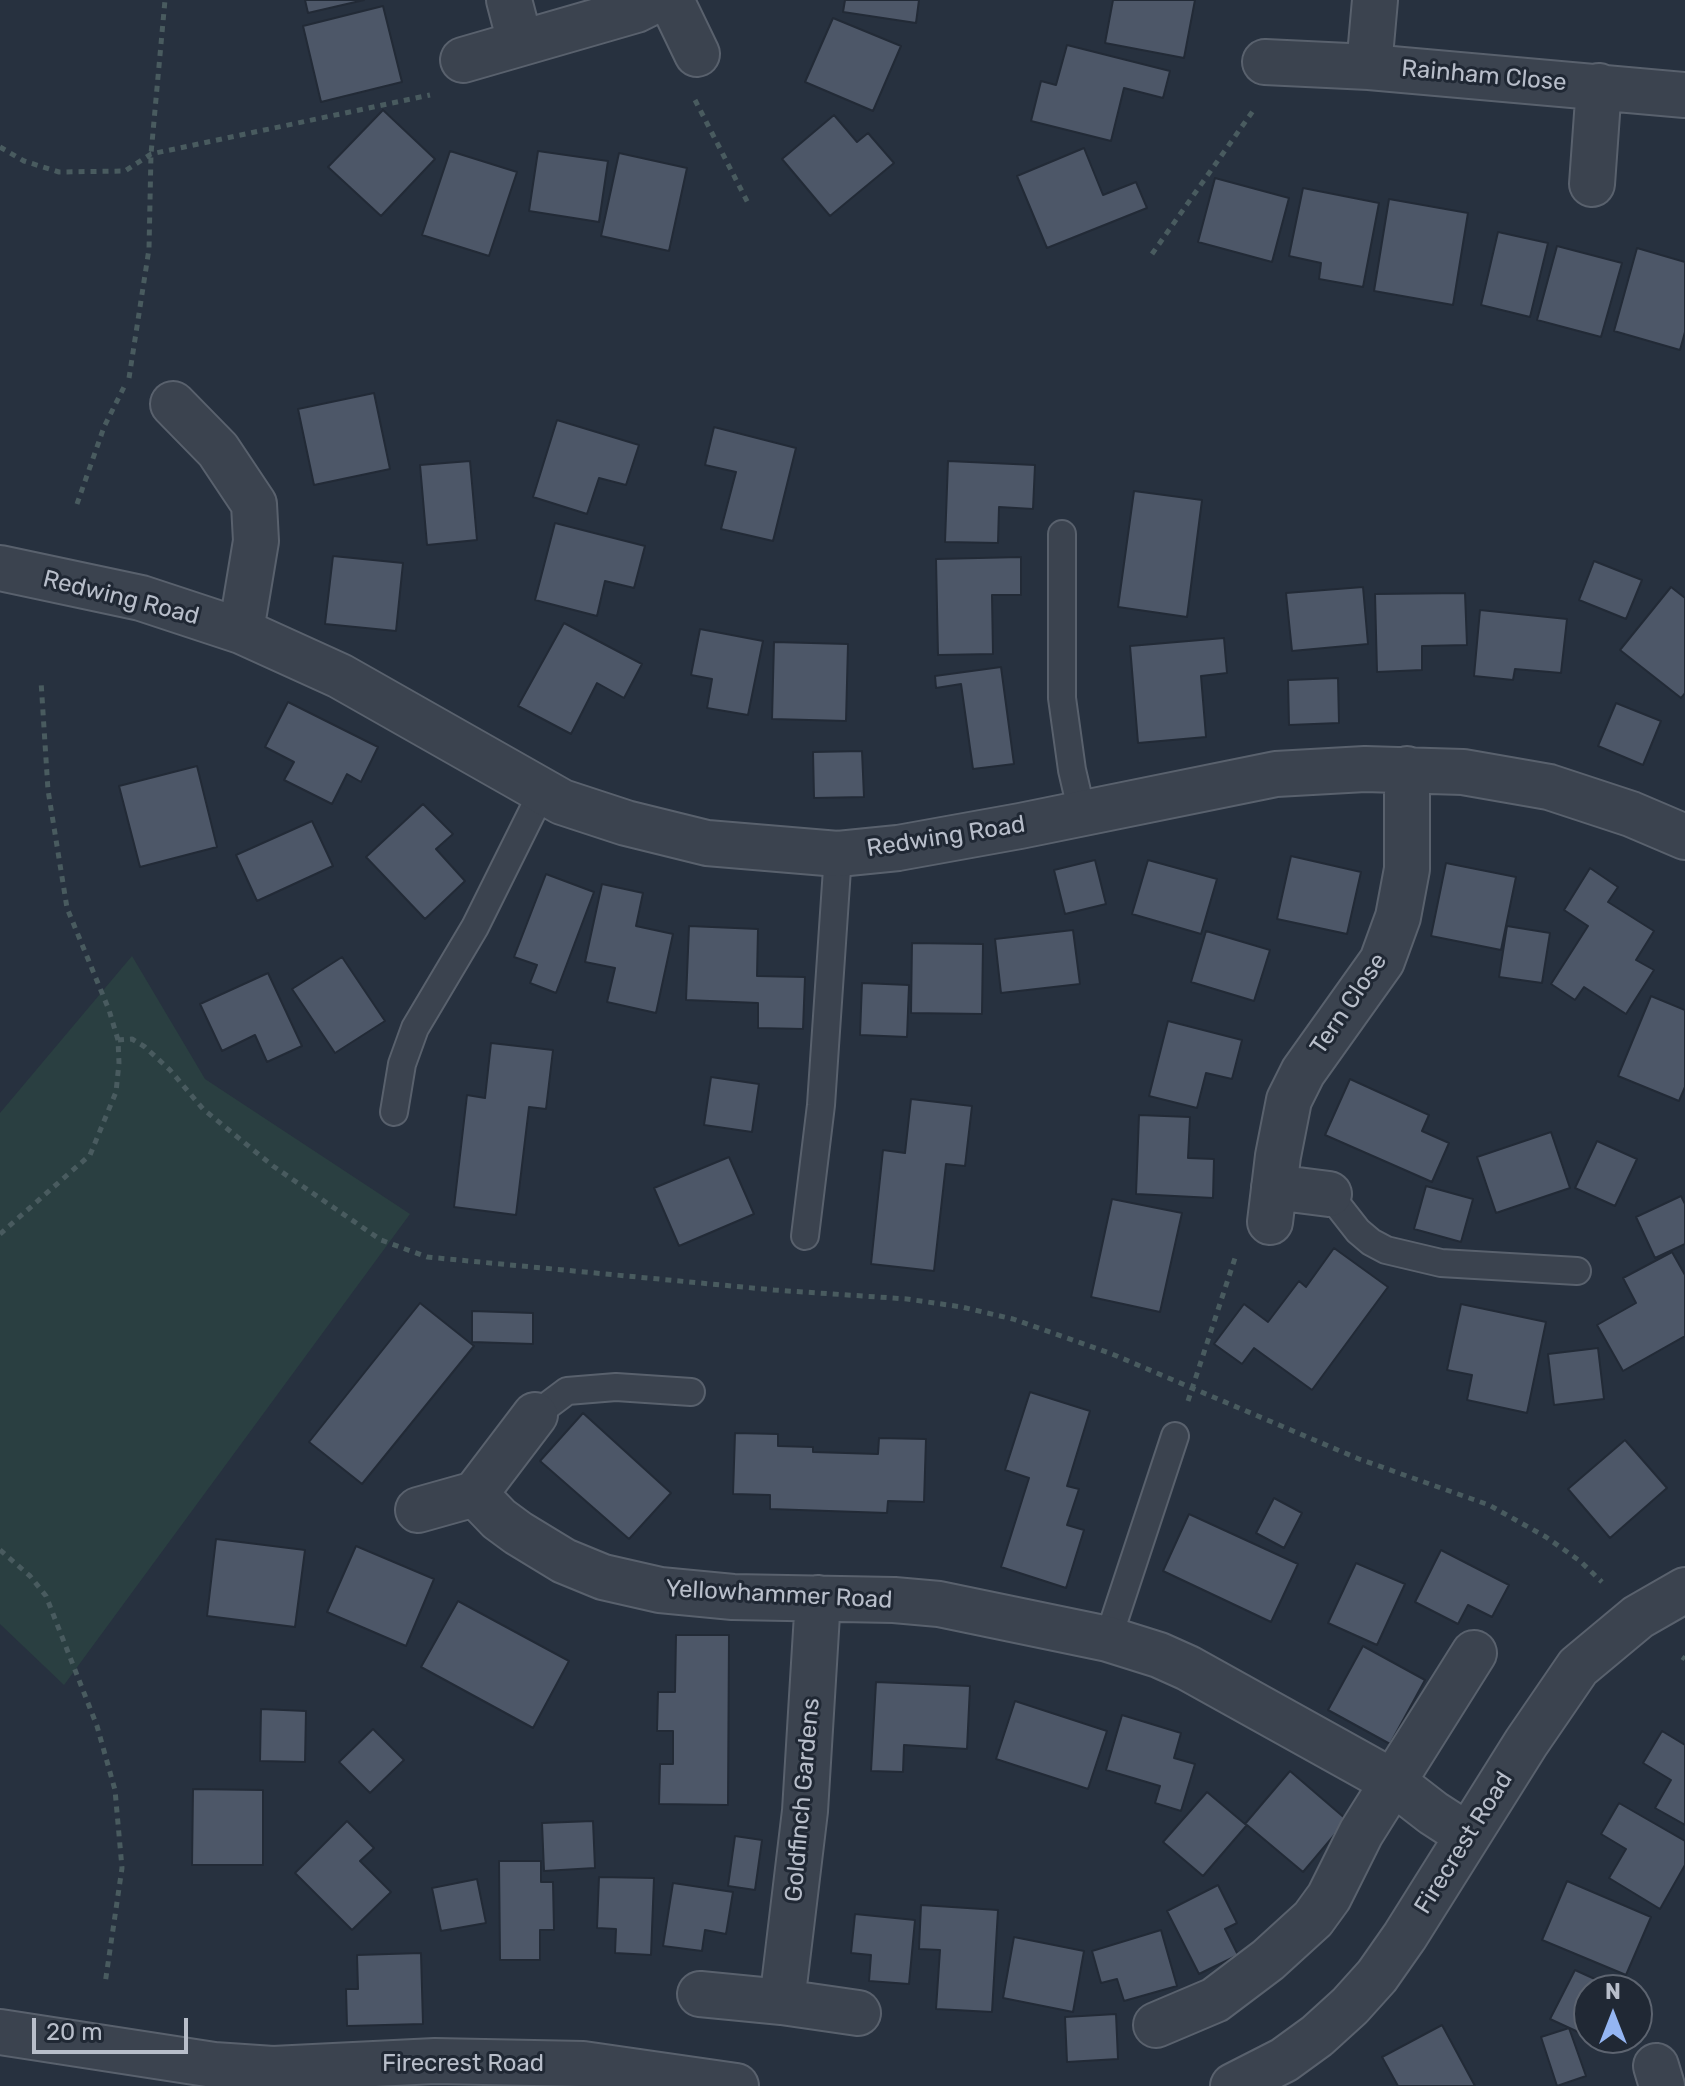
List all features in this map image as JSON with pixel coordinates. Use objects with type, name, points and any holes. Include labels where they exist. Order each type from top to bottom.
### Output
[{"type":"street","points":[[509,0],[520,42]]},
{"type":"street","points":[[463,60],[636,10],[656,0]]},
{"type":"street","points":[[671,0],[697,54]]},
{"type":"street","name":"Rainham Close","points":[[1369,67],[1375,0]]},
{"type":"street","name":"Rainham Close","points":[[1276,62],[1369,67],[1685,95]]},
{"type":"street","name":"Rainham Close","points":[[1592,184],[1599,86]]},
{"type":"street","points":[[173,404],[218,450],[254,504],[256,541],[241,631]]},
{"type":"street","name":"Redwing Road","points":[[0,568],[141,598],[241,631],[340,676],[542,792],[603,817],[707,843],[838,854],[957,838],[1276,774],[1407,769],[1463,772],[1549,787],[1631,814],[1685,837]]},
{"type":"street","name":"Tern Close","points":[[1272,1204],[1283,1128],[1295,1086],[1382,961],[1391,939],[1404,893],[1407,869],[1407,769]]},
{"type":"street","points":[[1272,1204],[1329,1194]]},
{"type":"street","points":[[418,1510],[475,1494],[535,1415]]},
{"type":"street","name":"Yellowhammer Road","points":[[475,1494],[499,1519],[540,1549],[603,1577],[692,1594],[939,1604],[1108,1639],[1159,1655],[1188,1668],[1393,1782],[1467,1835]]},
{"type":"street","name":"Firecrest Road","points":[[1233,2086],[1293,2073],[1317,2036],[1377,1976],[1578,1667],[1638,1617],[1685,1590]]},
{"type":"street","name":"Goldfinch Gardens","points":[[782,2002],[805,1811],[818,1598]]},
{"type":"street","points":[[1156,2025],[1215,2000],[1268,1960],[1313,1919],[1329,1897],[1361,1833],[1474,1653]]},
{"type":"street","points":[[700,1994],[858,2013]]},
{"type":"street","name":"Firecrest Road","points":[[0,2032],[272,2077],[481,2061],[583,2064],[711,2084]]},
{"type":"lane","points":[[1062,534],[1062,698],[1072,770],[1082,813]]},
{"type":"lane","points":[[394,1112],[402,1064],[415,1028],[475,927],[542,792]]},
{"type":"lane","points":[[805,1236],[821,1105],[838,854]]},
{"type":"lane","points":[[1329,1194],[1358,1231],[1386,1250],[1441,1263],[1577,1271]]},
{"type":"lane","points":[[535,1415],[567,1391],[616,1387],[691,1392]]},
{"type":"lane","points":[[1108,1639],[1175,1436]]},
{"type":"path","points":[[77,504],[104,427],[129,379],[149,249],[151,154],[165,0]]},
{"type":"path","points":[[697,54],[686,81],[748,203]]},
{"type":"path","points":[[0,147],[24,161],[59,172],[125,171],[151,154],[447,91],[463,60]]},
{"type":"path","points":[[1152,254],[1276,62]]},
{"type":"path","points":[[0,1234],[90,1155],[116,1092],[118,1040],[109,1010],[67,908],[48,790],[41,681]]},
{"type":"path","points":[[118,1040],[132,1039],[145,1047],[170,1070],[203,1109],[273,1166],[381,1240],[427,1257],[774,1290],[853,1294],[962,1307],[1027,1324],[1112,1354],[1359,1459],[1489,1505],[1546,1537],[1580,1561],[1609,1589]]},
{"type":"path","points":[[1175,1436],[1237,1254],[1272,1204]]},
{"type":"path","points":[[0,1550],[30,1576],[46,1596],[97,1726],[115,1790],[122,1868],[105,1984]]},
{"type":"green space","points":[[132,956],[205,1079],[410,1214],[64,1685],[0,1624],[0,1113]]},
{"type":"building","points":[[305,0],[364,0],[308,13]]},
{"type":"building","points":[[845,0],[919,0],[916,23],[843,12]]},
{"type":"building","points":[[1113,0],[1195,0],[1184,58],[1105,43]]},
{"type":"building","points":[[383,6],[402,82],[321,102],[303,26]]},
{"type":"building","points":[[833,18],[901,46],[873,111],[805,82]]},
{"type":"building","points":[[1067,45],[1170,71],[1163,98],[1124,88],[1111,141],[1031,121],[1041,81],[1056,85]]},
{"type":"building","points":[[383,110],[435,159],[381,216],[328,167]]},
{"type":"building","points":[[834,115],[857,142],[868,133],[894,163],[830,216],[782,159]]},
{"type":"building","points":[[1084,148],[1103,195],[1136,182],[1147,208],[1047,248],[1017,176]]},
{"type":"building","points":[[450,151],[517,172],[489,256],[422,235]]},
{"type":"building","points":[[538,151],[608,161],[599,222],[529,211]]},
{"type":"building","points":[[619,153],[687,168],[669,251],[601,236]]},
{"type":"building","points":[[1215,178],[1289,198],[1272,262],[1198,242]]},
{"type":"building","points":[[1303,188],[1379,203],[1363,287],[1319,279],[1321,263],[1289,256]]},
{"type":"building","points":[[1389,199],[1468,213],[1453,305],[1374,291]]},
{"type":"building","points":[[1498,232],[1548,243],[1530,317],[1481,305]]},
{"type":"building","points":[[1557,246],[1622,263],[1601,337],[1537,320]]},
{"type":"building","points":[[1637,248],[1685,262],[1685,332],[1680,350],[1614,331]]},
{"type":"building","points":[[374,393],[390,469],[314,485],[298,409]]},
{"type":"building","points":[[557,420],[639,445],[626,485],[599,478],[587,514],[533,497]]},
{"type":"building","points":[[714,427],[796,448],[773,541],[721,529],[736,472],[705,465]]},
{"type":"building","points":[[470,461],[477,540],[427,545],[420,465]]},
{"type":"building","points":[[948,461],[1035,465],[1033,509],[999,507],[998,543],[945,542]]},
{"type":"building","points":[[1134,491],[1202,500],[1187,617],[1118,607]]},
{"type":"building","points":[[555,523],[645,546],[634,588],[605,581],[597,616],[535,600]]},
{"type":"building","points":[[333,556],[403,563],[396,631],[325,624]]},
{"type":"building","points":[[1021,557],[1021,595],[992,595],[993,654],[938,655],[936,559]]},
{"type":"building","points":[[1594,561],[1642,580],[1626,619],[1579,600]]},
{"type":"building","points":[[1363,587],[1368,644],[1292,651],[1286,593]]},
{"type":"building","points":[[1671,587],[1685,598],[1685,693],[1681,698],[1620,650]]},
{"type":"building","points":[[1465,593],[1467,645],[1422,646],[1422,670],[1377,672],[1375,594]]},
{"type":"building","points":[[1480,610],[1567,619],[1561,673],[1515,669],[1513,680],[1474,676]]},
{"type":"building","points":[[564,623],[642,664],[624,698],[597,683],[571,734],[518,706]]},
{"type":"building","points":[[700,629],[763,641],[748,715],[707,708],[712,679],[691,675]]},
{"type":"building","points":[[1224,638],[1227,673],[1201,676],[1206,737],[1138,743],[1130,646]]},
{"type":"building","points":[[774,642],[848,644],[846,721],[772,719]]},
{"type":"building","points":[[1001,667],[1014,764],[973,769],[961,684],[936,688],[935,676]]},
{"type":"building","points":[[1338,678],[1339,723],[1289,725],[1288,680]]},
{"type":"building","points":[[288,702],[378,747],[361,782],[347,774],[332,804],[284,780],[294,762],[265,747]]},
{"type":"building","points":[[1616,703],[1661,721],[1643,765],[1598,746]]},
{"type":"building","points":[[862,751],[864,797],[814,798],[813,752]]},
{"type":"building","points":[[197,766],[217,847],[140,867],[119,786]]},
{"type":"building","points":[[423,804],[453,834],[436,849],[465,881],[425,919],[366,857]]},
{"type":"building","points":[[312,821],[333,866],[257,901],[236,855]]},
{"type":"building","points":[[1291,856],[1361,872],[1347,934],[1277,919]]},
{"type":"building","points":[[1095,860],[1106,904],[1065,914],[1054,870]]},
{"type":"building","points":[[1148,860],[1217,879],[1201,934],[1132,914]]},
{"type":"building","points":[[1446,863],[1516,877],[1501,950],[1431,936]]},
{"type":"building","points":[[1590,868],[1618,887],[1608,902],[1654,931],[1636,960],[1654,970],[1626,1014],[1584,987],[1575,1000],[1551,984],[1588,926],[1564,910]]},
{"type":"building","points":[[546,874],[594,892],[556,993],[530,983],[537,965],[514,957]]},
{"type":"building","points":[[602,884],[643,893],[636,926],[673,934],[656,1013],[607,1002],[615,968],[585,962]]},
{"type":"building","points":[[689,926],[758,929],[757,976],[805,977],[803,1029],[758,1028],[758,1003],[686,1000]]},
{"type":"building","points":[[1507,926],[1550,933],[1542,983],[1499,977]]},
{"type":"building","points":[[1073,930],[1080,984],[1001,993],[995,939]]},
{"type":"building","points":[[1206,931],[1270,950],[1254,1001],[1191,982]]},
{"type":"building","points":[[912,943],[983,944],[982,1014],[911,1013]]},
{"type":"building","points":[[342,957],[385,1021],[335,1053],[292,989]]},
{"type":"building","points":[[268,973],[302,1046],[267,1062],[255,1035],[222,1051],[200,1004]]},
{"type":"building","points":[[862,983],[909,985],[907,1037],[860,1035]]},
{"type":"building","points":[[1651,996],[1685,1010],[1685,1087],[1679,1101],[1618,1076]]},
{"type":"building","points":[[1168,1021],[1242,1040],[1232,1079],[1206,1073],[1197,1108],[1149,1096]]},
{"type":"building","points":[[491,1043],[553,1050],[546,1109],[529,1107],[516,1215],[454,1207],[467,1095],[485,1098]]},
{"type":"building","points":[[711,1077],[759,1084],[752,1132],[704,1125]]},
{"type":"building","points":[[1350,1079],[1429,1115],[1422,1131],[1449,1143],[1432,1182],[1325,1135]]},
{"type":"building","points":[[911,1099],[972,1106],[965,1166],[946,1164],[934,1271],[871,1264],[883,1150],[905,1153]]},
{"type":"building","points":[[1139,1115],[1190,1117],[1188,1158],[1214,1159],[1213,1198],[1136,1194]]},
{"type":"building","points":[[1551,1132],[1570,1188],[1496,1213],[1477,1157]]},
{"type":"building","points":[[1597,1141],[1637,1159],[1615,1206],[1575,1188]]},
{"type":"building","points":[[729,1157],[754,1214],[679,1246],[654,1188]]},
{"type":"building","points":[[1426,1186],[1473,1199],[1461,1242],[1414,1229]]},
{"type":"building","points":[[1681,1196],[1685,1204],[1685,1244],[1655,1258],[1636,1217]]},
{"type":"building","points":[[1112,1199],[1182,1213],[1160,1312],[1091,1297]]},
{"type":"building","points":[[1334,1248],[1388,1287],[1312,1390],[1254,1348],[1242,1364],[1214,1344],[1244,1304],[1268,1322],[1299,1281],[1306,1287]]},
{"type":"building","points":[[1672,1252],[1685,1275],[1685,1336],[1623,1371],[1597,1325],[1636,1303],[1623,1278]]},
{"type":"building","points":[[420,1303],[474,1346],[362,1484],[309,1442]]},
{"type":"building","points":[[1461,1304],[1546,1322],[1527,1413],[1467,1400],[1472,1375],[1447,1370]]},
{"type":"building","points":[[472,1311],[533,1313],[533,1344],[472,1342]]},
{"type":"building","points":[[1598,1348],[1604,1399],[1554,1405],[1548,1354]]},
{"type":"building","points":[[1030,1392],[1090,1411],[1067,1486],[1079,1489],[1067,1525],[1084,1530],[1066,1588],[1001,1567],[1029,1478],[1005,1470]]},
{"type":"building","points":[[583,1413],[671,1493],[629,1539],[540,1461]]},
{"type":"building","points":[[735,1433],[778,1434],[778,1446],[813,1447],[813,1452],[878,1454],[879,1438],[926,1439],[924,1502],[888,1501],[887,1513],[770,1509],[770,1495],[733,1494]]},
{"type":"building","points":[[1625,1440],[1667,1488],[1610,1538],[1568,1489]]},
{"type":"building","points":[[1274,1498],[1302,1513],[1284,1548],[1256,1533]]},
{"type":"building","points":[[1189,1514],[1298,1564],[1271,1622],[1163,1571]]},
{"type":"building","points":[[216,1539],[305,1550],[295,1627],[207,1616]]},
{"type":"building","points":[[356,1546],[434,1579],[406,1646],[327,1612]]},
{"type":"building","points":[[1441,1550],[1509,1585],[1492,1617],[1468,1605],[1458,1624],[1415,1602]]},
{"type":"building","points":[[1356,1563],[1405,1584],[1377,1645],[1328,1623]]},
{"type":"building","points":[[458,1601],[569,1661],[533,1728],[421,1667]]},
{"type":"building","points":[[676,1635],[729,1635],[728,1805],[659,1804],[660,1764],[673,1764],[673,1731],[657,1731],[658,1692],[675,1692]]},
{"type":"building","points":[[1363,1646],[1425,1680],[1390,1744],[1328,1710]]},
{"type":"building","points":[[876,1682],[970,1686],[967,1749],[904,1745],[903,1772],[871,1771]]},
{"type":"building","points":[[1015,1701],[1107,1731],[1088,1789],[996,1759]]},
{"type":"building","points":[[261,1709],[306,1711],[305,1762],[260,1761]]},
{"type":"building","points":[[1122,1715],[1181,1733],[1174,1758],[1195,1764],[1181,1811],[1155,1803],[1160,1786],[1106,1770]]},
{"type":"building","points":[[373,1729],[404,1760],[370,1793],[339,1762]]},
{"type":"building","points":[[1662,1731],[1685,1745],[1685,1825],[1655,1808],[1671,1780],[1643,1763]]},
{"type":"building","points":[[1290,1771],[1347,1820],[1303,1872],[1247,1825],[1203,1876],[1163,1842],[1207,1792],[1245,1824]]},
{"type":"building","points":[[193,1789],[263,1790],[263,1865],[192,1865]]},
{"type":"building","points":[[1619,1803],[1685,1841],[1685,1865],[1660,1909],[1609,1878],[1626,1849],[1601,1834]]},
{"type":"building","points":[[347,1821],[374,1848],[360,1861],[391,1892],[352,1930],[295,1873]]},
{"type":"building","points":[[593,1821],[595,1868],[544,1871],[542,1823]]},
{"type":"building","points":[[735,1836],[762,1840],[755,1890],[728,1886]]},
{"type":"building","points":[[499,1861],[541,1861],[541,1882],[553,1882],[554,1930],[540,1930],[540,1960],[500,1960]]},
{"type":"building","points":[[599,1877],[654,1878],[651,1955],[615,1953],[616,1929],[597,1928]]},
{"type":"building","points":[[477,1879],[486,1923],[441,1931],[432,1888]]},
{"type":"building","points":[[1567,1881],[1651,1917],[1626,1974],[1542,1940]]},
{"type":"building","points":[[673,1883],[733,1892],[726,1934],[705,1930],[702,1951],[663,1946]]},
{"type":"building","points":[[1218,1885],[1237,1923],[1225,1929],[1238,1955],[1199,1974],[1167,1911]]},
{"type":"building","points":[[921,1905],[998,1910],[992,2012],[936,2009],[940,1950],[919,1949]]},
{"type":"building","points":[[855,1914],[915,1920],[909,1984],[869,1981],[871,1955],[851,1953]]},
{"type":"building","points":[[1161,1930],[1177,1986],[1124,2001],[1117,1979],[1101,1983],[1092,1951]]},
{"type":"building","points":[[1014,1937],[1084,1951],[1073,2012],[1003,1998]]},
{"type":"building","points":[[421,1953],[423,2024],[347,2026],[346,1989],[358,1989],[357,1955]]},
{"type":"building","points":[[1575,1970],[1584,1974],[1573,1974],[1573,2030],[1550,2019]]},
{"type":"building","points":[[1116,2014],[1118,2059],[1067,2062],[1065,2017]]},
{"type":"building","points":[[1442,2025],[1475,2086],[1398,2086],[1382,2057]]},
{"type":"building","points":[[1569,2028],[1573,2054],[1578,2054],[1586,2076],[1557,2086],[1541,2037]]}]
